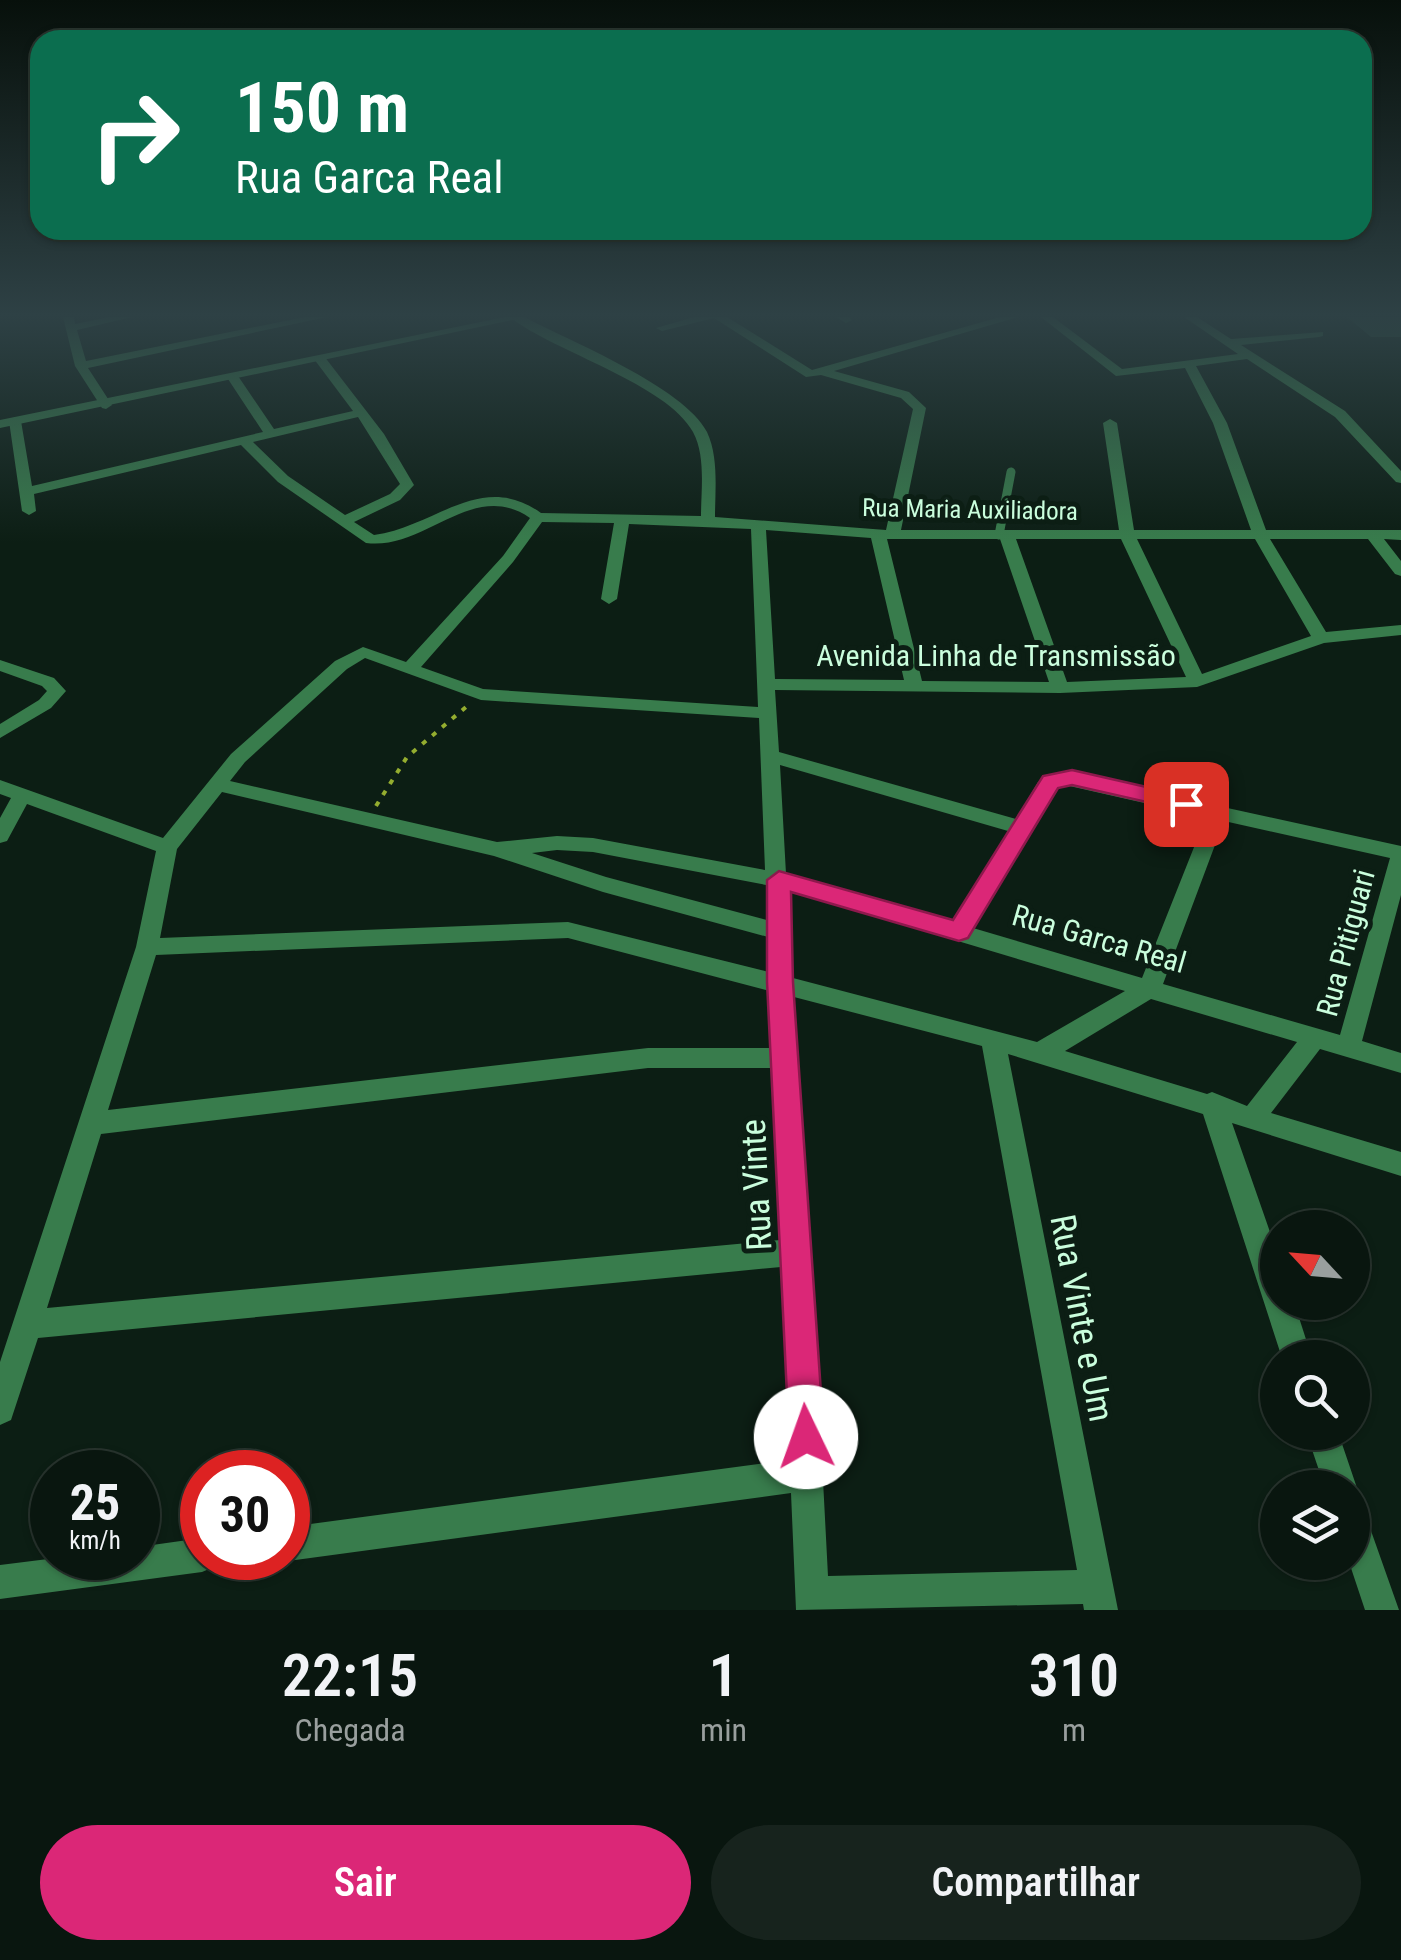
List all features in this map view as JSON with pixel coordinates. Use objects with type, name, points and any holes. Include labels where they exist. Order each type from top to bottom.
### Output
[{"type":"street","points":[[98,392],[106,405]]},
{"type":"street","points":[[29,511],[7,422],[169,392]]},
{"type":"street","points":[[243,392],[272,436]]},
{"type":"street","points":[[344,520],[395,497],[408,484],[345,392]]},
{"type":"street","points":[[652,392],[695,424],[705,446],[708,521]]},
{"type":"street","points":[[896,392],[920,408],[886,534],[915,688]]},
{"type":"street","points":[[1204,392],[1220,422],[1261,537],[1321,638]]},
{"type":"street","points":[[1302,392],[1355,426],[1401,479]]},
{"type":"street","points":[[24,492],[246,443],[360,413]]},
{"type":"street","points":[[1110,423],[1128,538],[1197,682]]},
{"type":"street","name":"Rua Maria Auxiliadora","points":[[246,443],[283,479],[364,538],[381,540],[468,506],[504,498],[519,500],[538,517],[622,522],[708,521],[886,534],[1128,538],[1401,535]]},
{"type":"street","points":[[411,667],[508,559],[538,517]]},
{"type":"street","points":[[609,600],[622,522]]},
{"type":"street","name":"Rua Vinte","points":[[758,524],[813,1602]]},
{"type":"street","points":[[1003,536],[1060,688]]},
{"type":"street","points":[[1373,536],[1401,571]]},
{"type":"street","name":"Avenida Linha de Transmissão","points":[[764,684],[1060,688],[1197,682],[1321,638],[1401,630]]},
{"type":"street","points":[[0,1410],[147,947],[167,847],[215,784],[341,665],[362,652],[481,694],[768,713]]},
{"type":"street","points":[[0,665],[48,682],[57,691],[45,704],[0,732]]},
{"type":"street","points":[[771,756],[1022,828]]},
{"type":"street","points":[[959,932],[1051,782],[1072,778],[1401,854]]},
{"type":"street","points":[[215,784],[497,849],[604,884],[781,932]]},
{"type":"street","points":[[0,787],[167,847]]},
{"type":"street","points":[[0,836],[22,796]]},
{"type":"street","points":[[1040,1053],[1150,988],[1218,811]]},
{"type":"street","name":"Rua Garca Real","points":[[497,849],[557,843],[594,845],[779,880],[1401,1062]]},
{"type":"street","name":"Rua Pitiguari","points":[[1349,1046],[1401,854]]},
{"type":"street","points":[[147,947],[568,930],[993,1039],[1401,1164]]},
{"type":"street","points":[[1254,1116],[1316,1036]]},
{"type":"street","name":"Rua Vinte e Um","points":[[993,1039],[1098,1599]]},
{"type":"street","points":[[89,1124],[648,1058],[784,1058]]},
{"type":"street","points":[[1212,1103],[1260,1246]]},
{"type":"street","points":[[28,1324],[796,1252]]},
{"type":"street","points":[[310,1541],[809,1474]]},
{"type":"street","points":[[0,1582],[180,1558]]},
{"type":"street","points":[[1370,1575],[1382,1610]]},
{"type":"street","points":[[813,1602],[1098,1599]]},
{"type":"lane","points":[[1003,536],[1011,470]]},
{"type":"path","points":[[367,820],[407,757],[481,694]]},
{"type":"route","points":[[806,1437],[780,982],[779,880],[959,932],[1051,782],[1072,778],[1186,804]]}]
